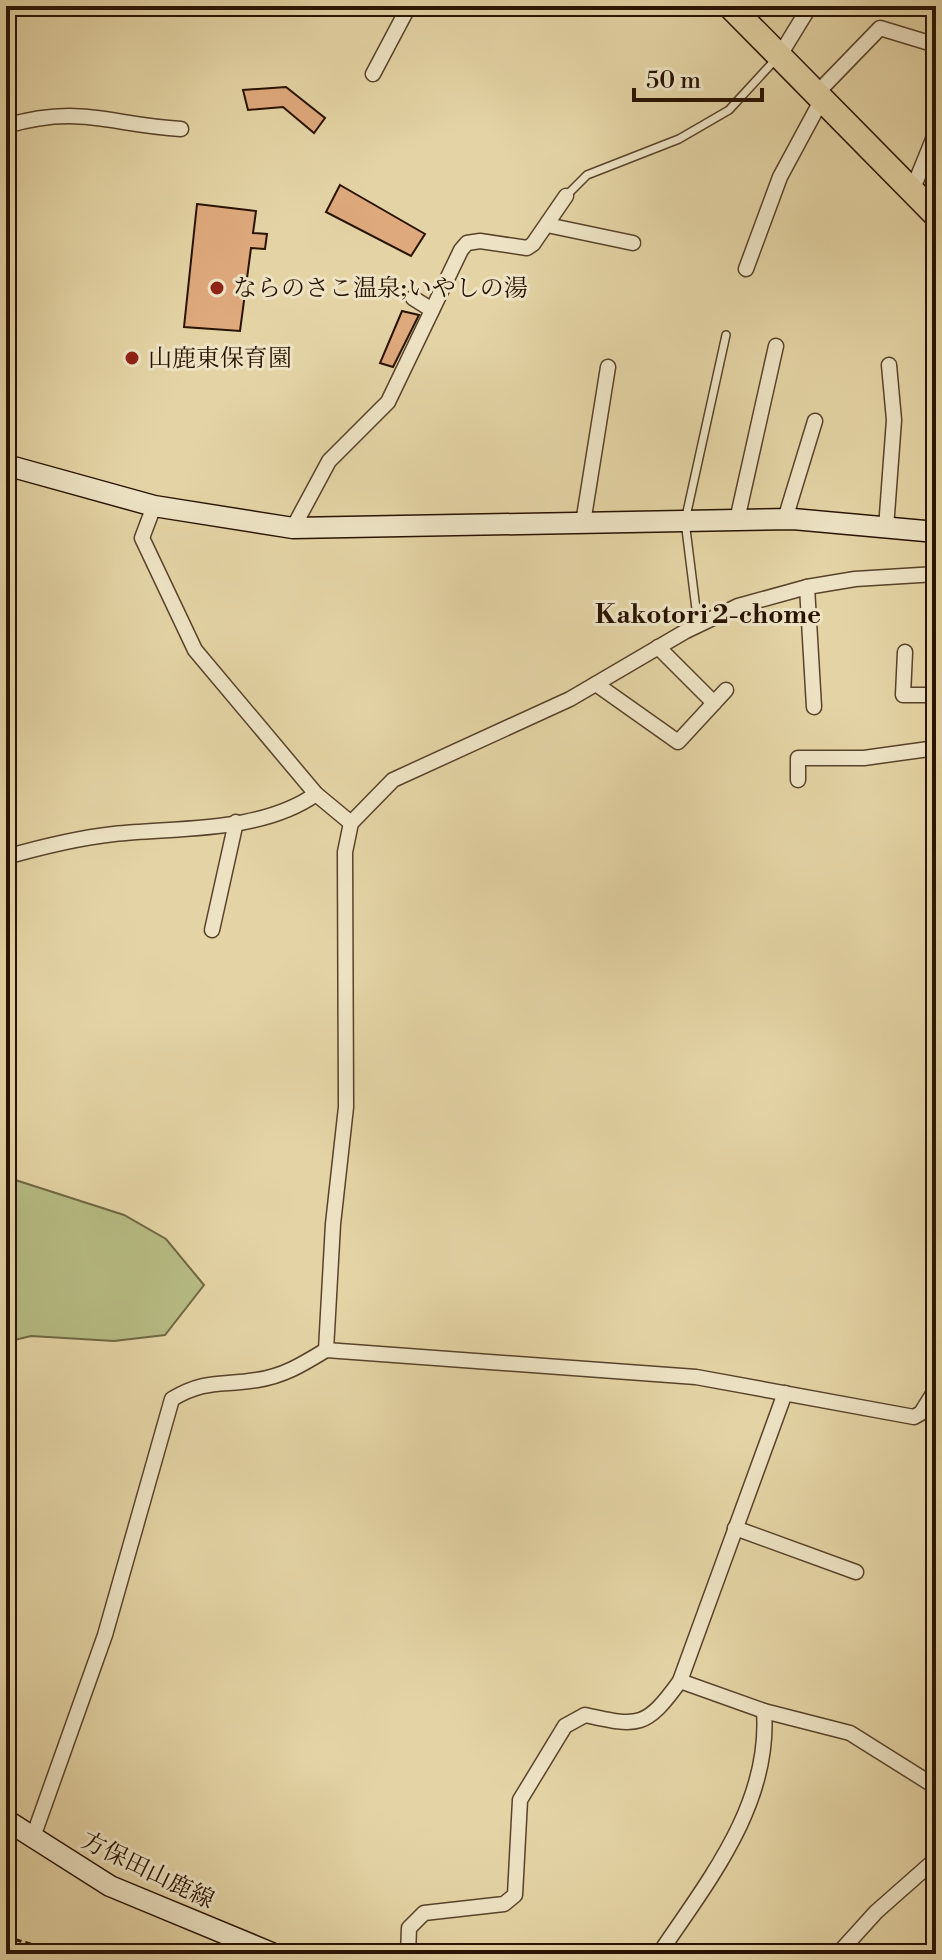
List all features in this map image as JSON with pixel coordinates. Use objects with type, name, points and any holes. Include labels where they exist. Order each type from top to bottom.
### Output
[{"type":"highway","points":[[730,6],[936,215]]},
{"type":"street","points":[[373,74],[409,6]]},
{"type":"street","points":[[780,55],[810,6]]},
{"type":"street","points":[[746,269],[780,177],[820,96],[880,28],[936,45]]},
{"type":"street","points":[[6,126],[40,116],[80,114],[120,119],[147,127],[181,129]]},
{"type":"street","points":[[912,191],[936,132]]},
{"type":"street","points":[[293,528],[329,461],[388,402],[467,243],[480,241],[527,248],[566,196]]},
{"type":"street","points":[[547,225],[633,243]]},
{"type":"street","points":[[413,298],[432,310]]},
{"type":"street","points":[[737,520],[776,346]]},
{"type":"street","points":[[886,528],[894,420],[889,365]]},
{"type":"street","points":[[583,523],[608,367]]},
{"type":"street","points":[[785,519],[815,421]]},
{"type":"street","points":[[6,465],[154,506],[293,528],[785,519],[936,532]]},
{"type":"street","points":[[154,506],[142,538],[195,650],[316,794],[351,823]]},
{"type":"street","points":[[326,1350],[333,1224],[346,1107],[345,852],[351,823],[393,780],[488,738],[596,684],[698,625],[738,606],[807,587],[936,574]]},
{"type":"street","points":[[807,587],[814,707]]},
{"type":"street","points":[[658,647],[714,703]]},
{"type":"street","points":[[905,652],[903,695],[936,695]]},
{"type":"street","points":[[596,684],[678,742],[726,690]]},
{"type":"street","points":[[798,780],[798,758],[864,758],[936,748]]},
{"type":"street","points":[[6,857],[111,834],[236,822],[298,807],[316,794]]},
{"type":"street","points":[[212,930],[236,822]]},
{"type":"street","points":[[32,1840],[105,1635],[172,1399],[196,1385],[256,1380],[292,1372],[326,1350],[696,1377],[914,1417],[921,1413],[936,1389]]},
{"type":"street","points":[[408,1954],[409,1928],[424,1913],[504,1904],[515,1895],[520,1800],[565,1726],[585,1715],[627,1724],[641,1722],[667,1699],[680,1681],[785,1393]]},
{"type":"street","points":[[735,1528],[856,1572]]},
{"type":"street","points":[[680,1681],[764,1711],[850,1733],[936,1787]]},
{"type":"street","points":[[659,1954],[721,1862],[744,1817],[756,1785],[766,1739],[764,1711]]},
{"type":"street","name":"方保田山鹿線","points":[[6,1820],[32,1840],[110,1886],[266,1953]]},
{"type":"street","points":[[838,1954],[876,1912],[936,1859]]},
{"type":"lane","points":[[566,196],[587,175],[679,139],[729,110],[780,55]]},
{"type":"lane","points":[[698,625],[685,521],[726,335]]},
{"type":"path","points":[[6,1937],[66,1954]]},
{"type":"green space","points":[[6,1177],[124,1215],[166,1239],[204,1285],[165,1335],[114,1341],[31,1336],[6,1342]]},
{"type":"building","points":[[286,87],[325,118],[314,133],[283,107],[248,110],[243,90]]},
{"type":"building","points":[[340,185],[425,234],[411,256],[326,212]]},
{"type":"building","name":"ならのさこ温泉;いやしの湯","points":[[197,204],[256,211],[253,233],[267,234],[265,249],[251,248],[240,331],[184,327]]},
{"type":"building","points":[[402,311],[419,315],[393,367],[380,363]]},
{"type":"place","name":"ならのさこ温泉;いやしの湯","points":[[217,288]]},
{"type":"place","name":"山鹿東保育園","points":[[132,358]]},
{"type":"district","name":"Kakotori 2-chome","points":[[708,614]]}]
